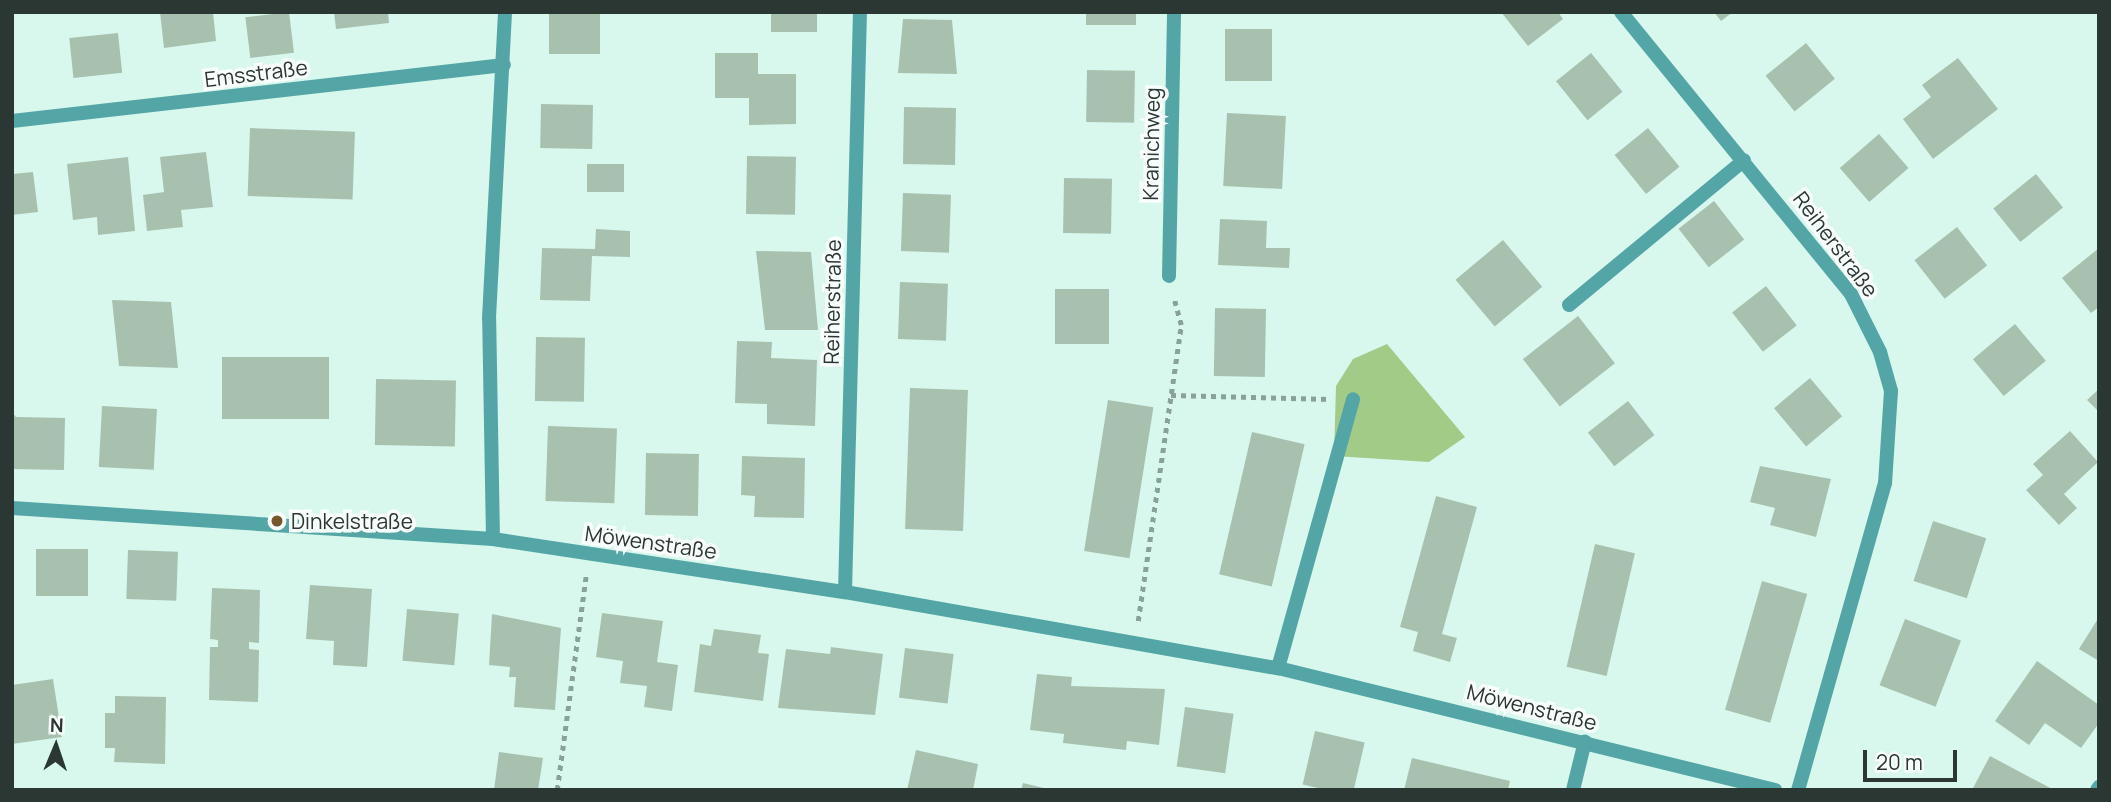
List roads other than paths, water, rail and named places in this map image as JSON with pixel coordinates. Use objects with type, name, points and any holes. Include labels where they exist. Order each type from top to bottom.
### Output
[{"type":"street","points":[[493,539],[489,318],[505,12]]},
{"type":"street","name":"Reiherstraße","points":[[845,592],[860,12]]},
{"type":"street","name":"Kranichweg","points":[[1170,276],[1174,12]]},
{"type":"street","name":"Reiherstraße","points":[[1621,12],[1744,160],[1867,322],[1891,391],[1893,421],[1876,521],[1798,790]]},
{"type":"street","name":"Emsstraße","points":[[12,121],[503,65]]},
{"type":"street","points":[[1569,305],[1744,160]]},
{"type":"street","points":[[1278,668],[1353,400]]},
{"type":"street","name":"Möwenstraße","points":[[12,508],[493,539],[845,592],[1136,639],[1278,668],[1585,741],[1775,790]]},
{"type":"street","points":[[1573,790],[1585,741]]},
{"type":"place","name":"Dinkelstraße","points":[[277,521]]}]
